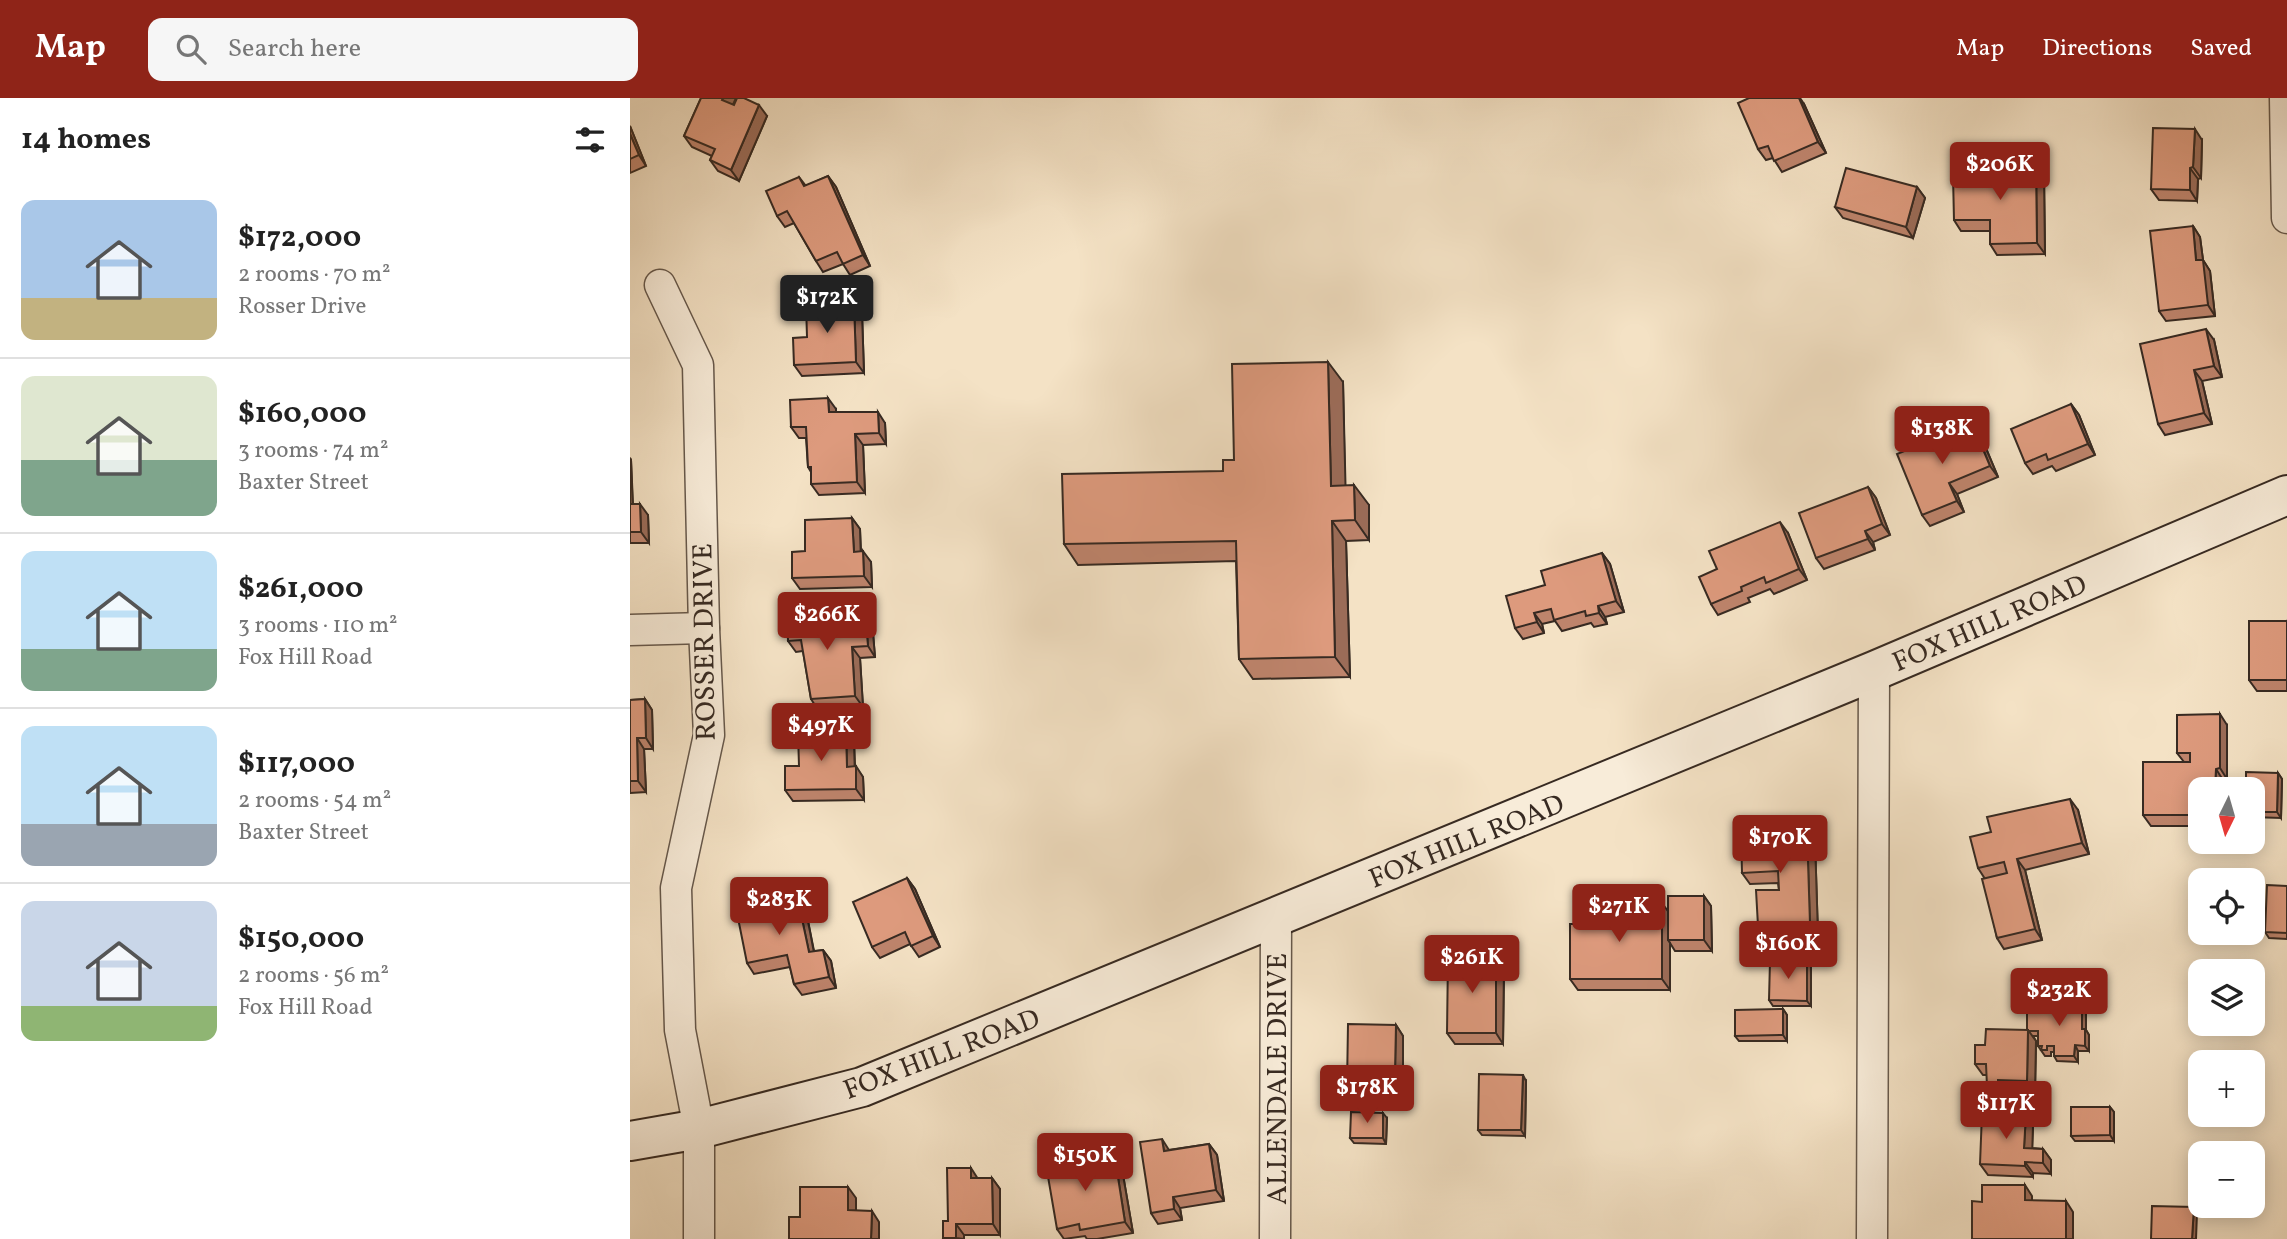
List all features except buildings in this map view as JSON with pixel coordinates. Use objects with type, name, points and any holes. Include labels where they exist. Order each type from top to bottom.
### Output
[{"type":"main road","name":"FOX HILL ROAD","points":[[630,1141],[699,1129],[862,1087],[1874,671],[2287,495]]},
{"type":"street","points":[[2285,98],[2287,218]]},
{"type":"street","name":"ROSSER DRIVE","points":[[660,285],[698,365],[709,735],[676,888],[680,1030],[699,1129],[699,1239]]},
{"type":"street","points":[[630,630],[704,628]]},
{"type":"street","points":[[1872,1239],[1874,671]]},
{"type":"street","name":"ALLENDALE DRIVE","points":[[1275,1239],[1276,918]]}]
